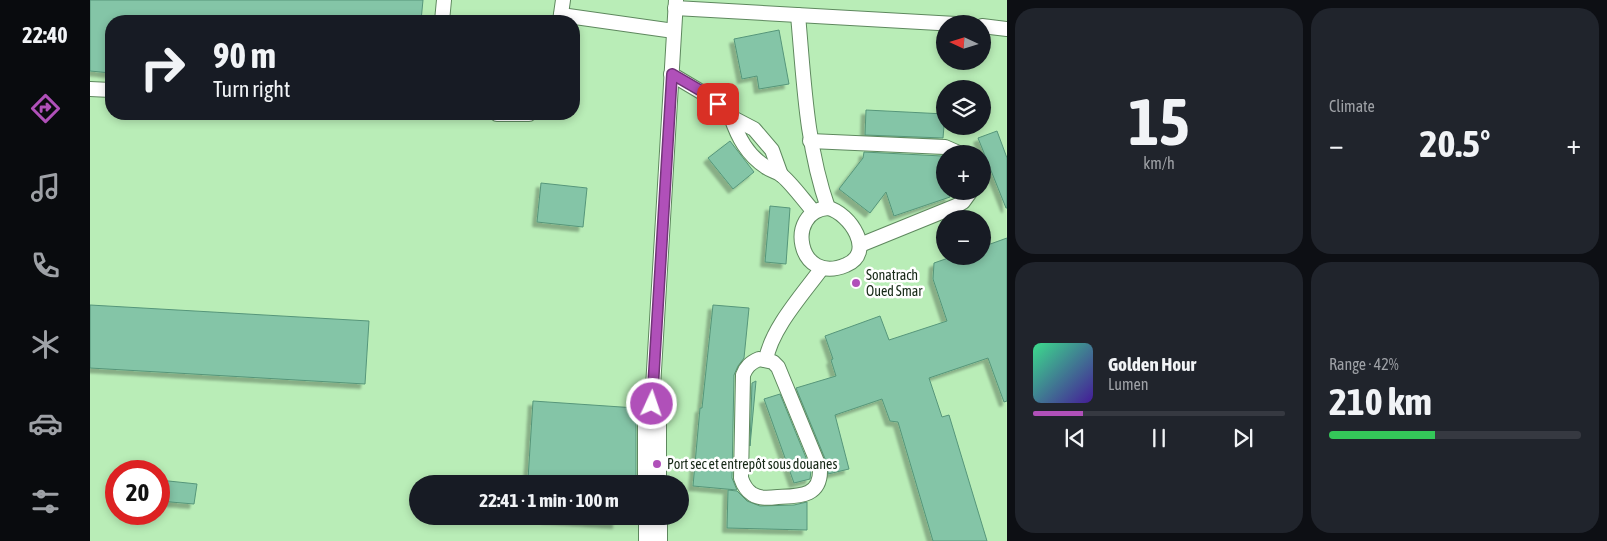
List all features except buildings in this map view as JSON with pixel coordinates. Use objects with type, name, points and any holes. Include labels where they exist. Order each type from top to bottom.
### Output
[{"type":"street","points":[[652,404],[652,475]]},
{"type":"street","points":[[653,525],[653,541]]},
{"type":"lane","points":[[443,15],[444,0]]},
{"type":"lane","points":[[560,15],[562,0]]},
{"type":"lane","points":[[652,404],[676,4],[798,15],[936,23]]},
{"type":"lane","points":[[798,15],[810,141],[828,208]]},
{"type":"lane","points":[[580,20],[674,31]]},
{"type":"lane","points":[[991,27],[1007,29]]},
{"type":"lane","points":[[672,74],[703,92],[731,117],[754,129],[764,139],[775,156],[781,175]]},
{"type":"lane","points":[[90,88],[105,89]]},
{"type":"lane","points":[[731,117],[743,146],[766,168],[781,175],[814,212]]},
{"type":"lane","points":[[810,141],[936,147]]},
{"type":"lane","points":[[860,245],[956,206],[964,200]]},
{"type":"lane","points":[[828,208],[841,214],[855,230],[860,245],[854,260],[848,265],[831,269],[813,264],[807,258],[803,250],[802,231],[808,217],[814,212],[828,208]]},
{"type":"lane","points":[[766,360],[768,349],[776,331],[822,268]]},
{"type":"lane","points":[[759,359],[766,360],[773,362],[781,373],[820,469],[820,476],[815,488],[805,495],[759,497],[750,493],[744,487],[741,478],[743,376],[751,362],[759,359]]},
{"type":"shaded area","points":[[90,0],[1007,0],[1007,541],[90,541]]},
{"type":"place","name":"Sonatrach Oued Smar","points":[[856,283]]},
{"type":"place","name":"Port sec et entrepôt sous douanes","points":[[657,464]]},
{"type":"route","points":[[652,404],[672,74],[703,92],[718,104]]}]
